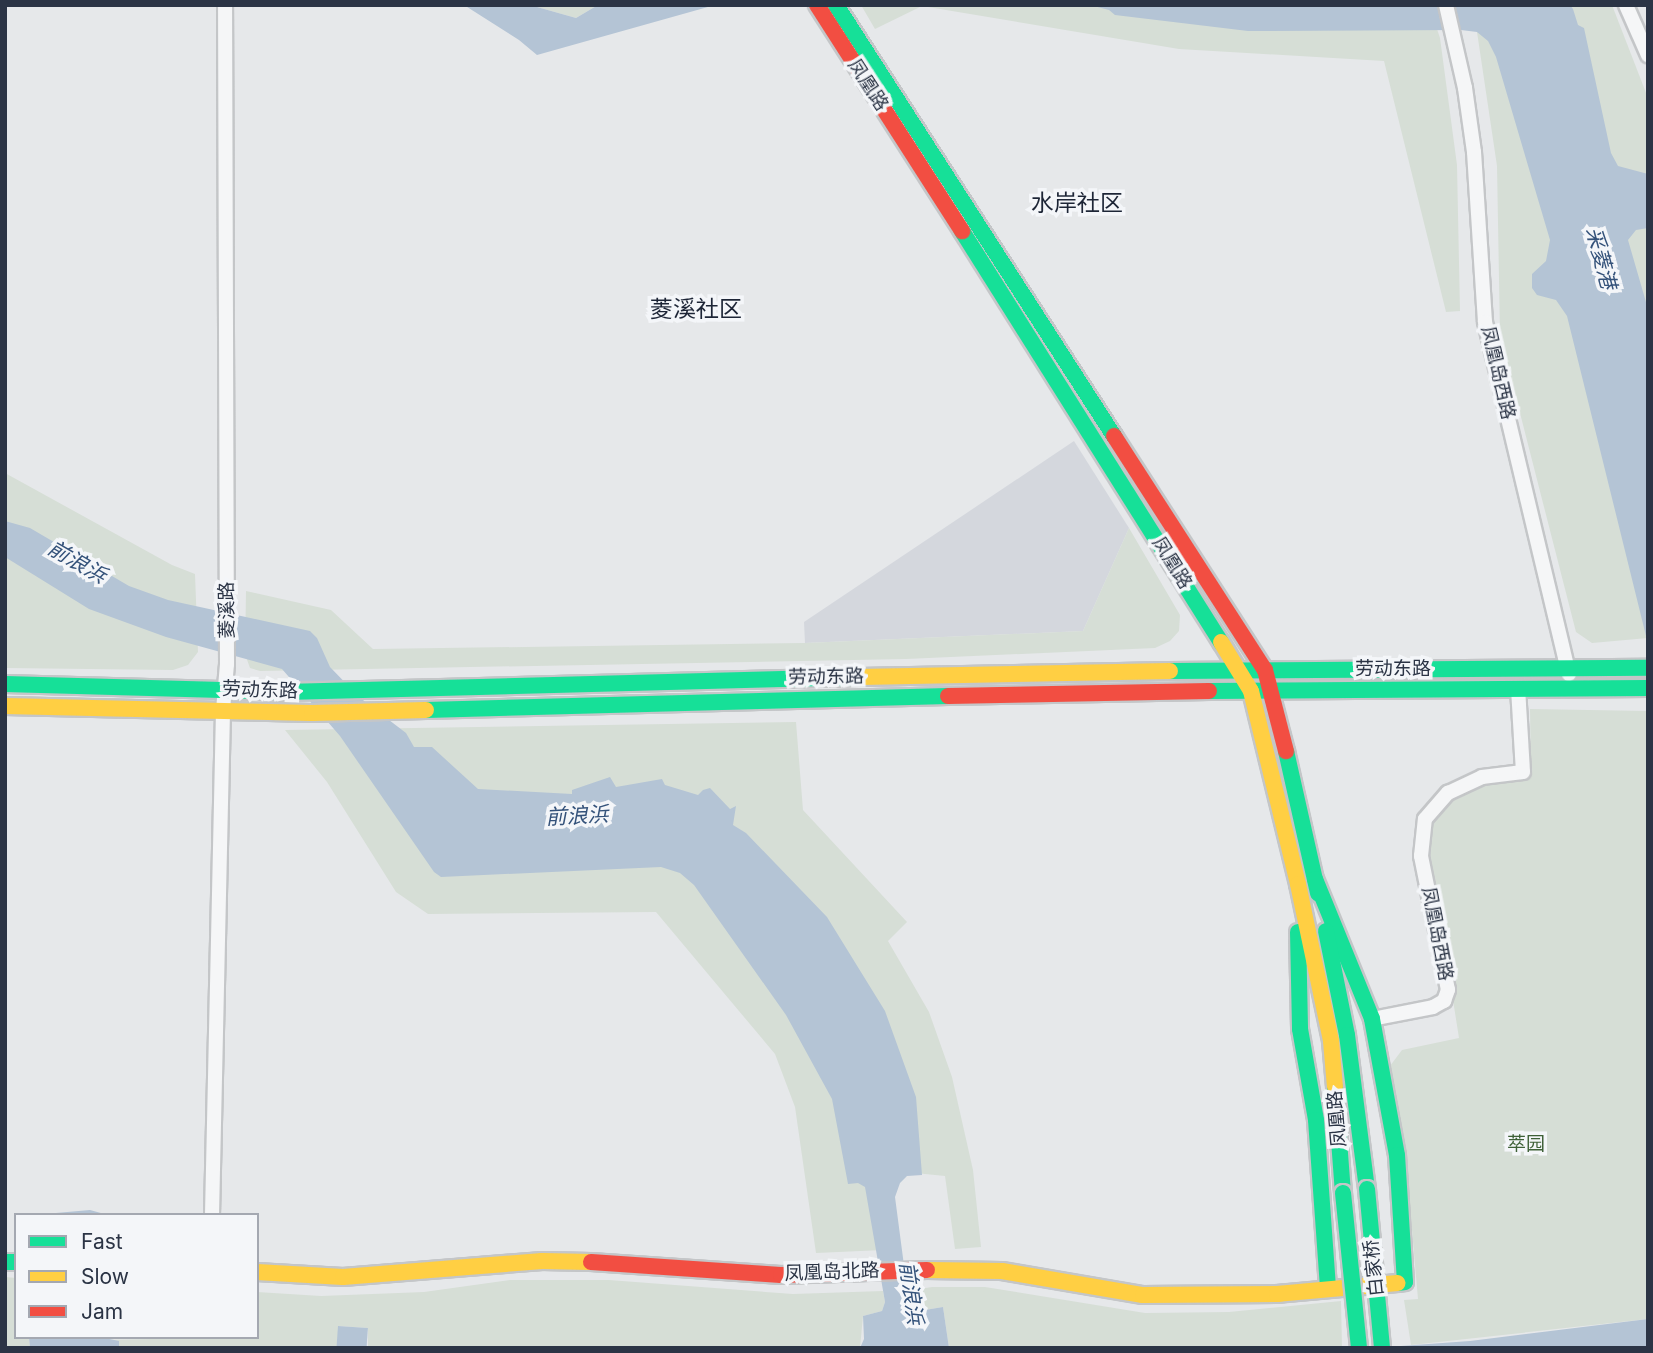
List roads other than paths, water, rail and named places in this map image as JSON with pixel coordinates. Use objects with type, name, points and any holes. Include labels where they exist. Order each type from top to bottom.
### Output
[{"type":"main road","name":"凤凰路","points":[[817,5],[1099,444],[1251,691],[1298,884],[1331,1041],[1343,1193]]},
{"type":"main road","name":"凤凰路","points":[[836,5],[1265,670],[1273,692],[1347,1035],[1367,1188]]},
{"type":"main road","name":"劳动东路","points":[[5,684],[285,692],[1042,672],[1648,668]]},
{"type":"main road","name":"劳动东路","points":[[5,706],[312,713],[1082,692],[1648,688]]},
{"type":"main road","points":[[1315,879],[1372,1019]]},
{"type":"main road","points":[[1298,884],[1300,1029],[1316,1120],[1328,1288]]},
{"type":"main road","name":"凤凰岛北路","points":[[259,1272],[343,1277],[542,1261],[619,1263],[781,1275],[904,1269],[1002,1272],[1143,1295],[1277,1294],[1405,1282],[1397,1155],[1372,1019]]},
{"type":"main road","name":"白家桥","points":[[1367,1188],[1382,1348]]},
{"type":"main road","name":"白家桥","points":[[1343,1193],[1359,1348]]},
{"type":"street","name":"菱溪路","points":[[212,1213],[223,710],[228,664],[225,5]]},
{"type":"street","name":"凤凰岛西路","points":[[1446,5],[1465,89],[1480,202],[1485,322],[1574,689]]},
{"type":"street","points":[[1626,5],[1648,55]]},
{"type":"street","name":"凤凰岛西路","points":[[1372,1019],[1433,1007],[1444,1001],[1448,990],[1421,856],[1424,820],[1448,793],[1482,777],[1522,772],[1518,689]]},
{"type":"water","points":[[464,5],[530,5],[576,18],[598,5],[715,5],[537,55],[519,40]]},
{"type":"water","name":"采菱港","points":[[1090,5],[1570,5],[1578,25],[1584,28],[1611,153],[1618,166],[1648,174],[1648,228],[1636,230],[1628,240],[1648,309],[1648,644],[1567,316],[1556,300],[1537,295],[1532,288],[1532,274],[1546,261],[1550,240],[1496,57],[1488,41],[1477,32],[1461,30],[1248,31],[1115,15],[1109,10]]},
{"type":"water","name":"前浪浜","points":[[5,521],[30,528],[129,586],[168,600],[310,631],[317,638],[330,667],[359,697],[406,733],[414,747],[432,747],[478,789],[572,794],[572,790],[610,777],[616,787],[662,779],[665,785],[698,795],[710,788],[730,809],[736,806],[733,825],[746,833],[827,917],[885,1011],[916,1097],[922,1175],[907,1176],[900,1183],[895,1197],[908,1296],[914,1308],[925,1310],[943,1307],[949,1348],[860,1348],[864,1339],[863,1316],[882,1311],[885,1302],[865,1187],[858,1183],[848,1184],[832,1099],[786,1015],[694,885],[680,873],[661,867],[441,877],[434,872],[340,736],[282,669],[166,637],[89,609],[5,557]]},
{"type":"water","points":[[90,1210],[101,1213],[56,1213]]},
{"type":"water","points":[[1648,1319],[1648,1348],[1373,1348],[1470,1341]]},
{"type":"water","points":[[338,1326],[368,1328],[367,1348],[336,1348]]},
{"type":"water","points":[[29,1339],[119,1341],[119,1348],[30,1348]]},
{"type":"district","name":"水岸社区","points":[[1077,203]]},
{"type":"district","name":"菱溪社区","points":[[696,309]]},
{"type":"park label","name":"萃园","points":[[1526,1144]]}]
